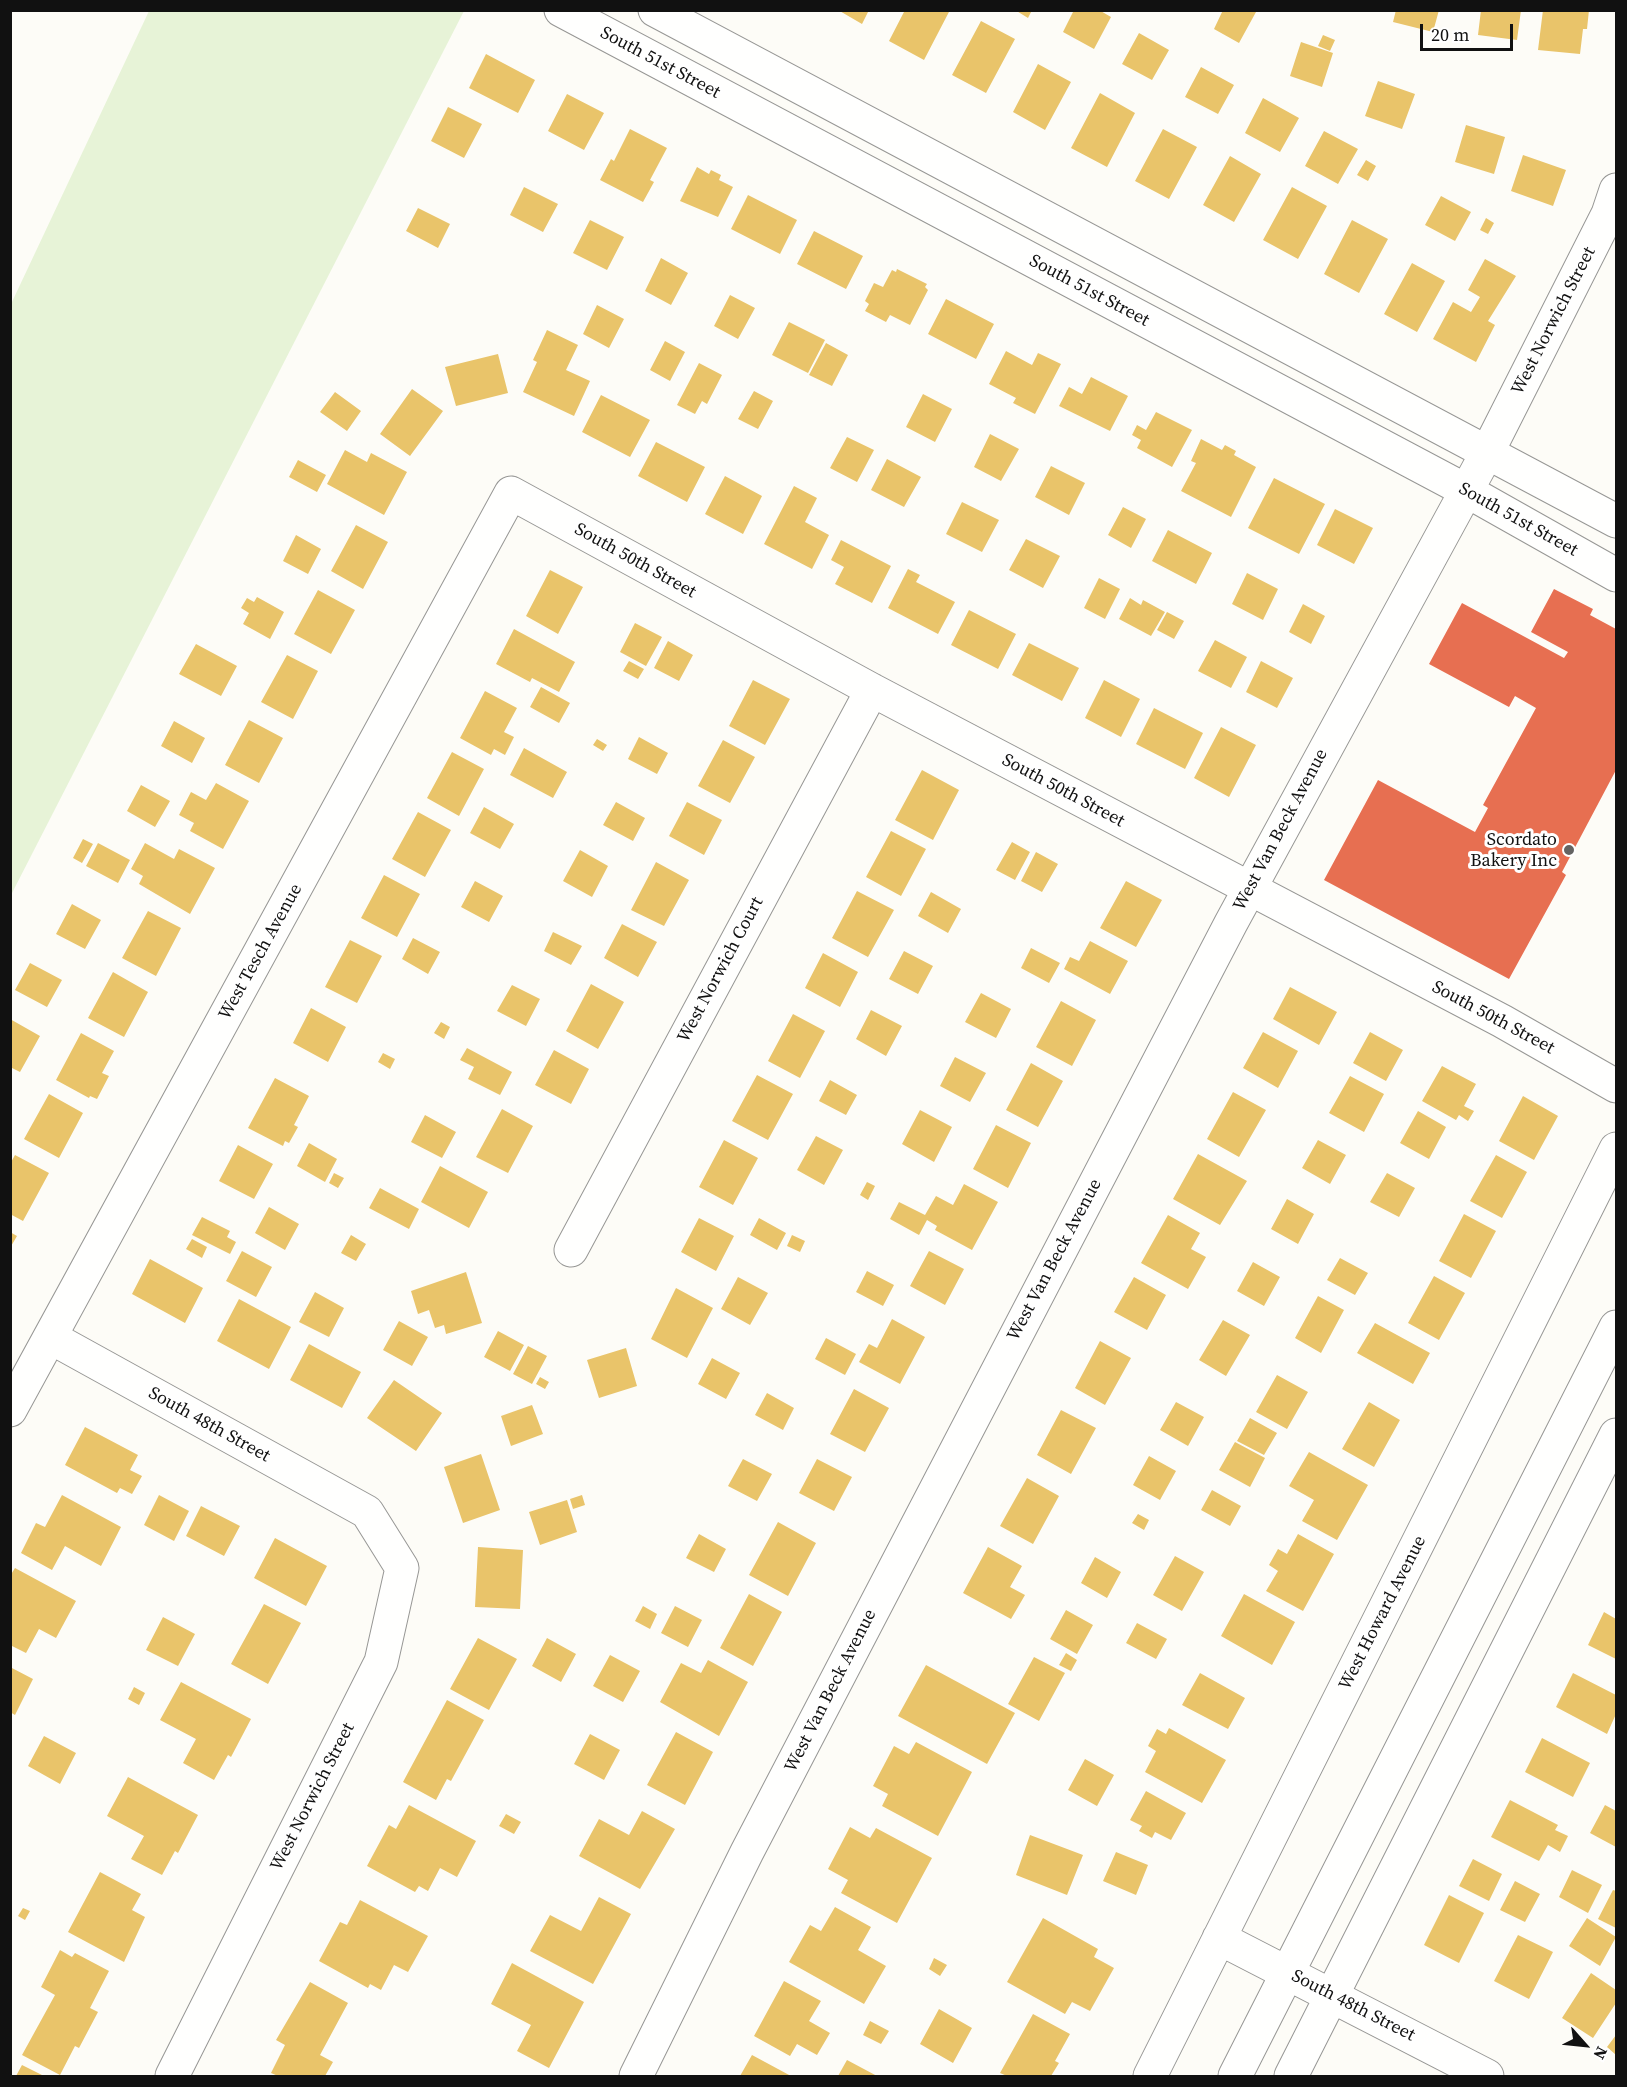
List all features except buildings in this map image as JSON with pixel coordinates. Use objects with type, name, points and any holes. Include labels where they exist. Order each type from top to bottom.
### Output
[{"type":"street","name":"South 51st Street","points":[[561,10],[1467,491],[1617,574]]},
{"type":"street","points":[[655,10],[1617,521]]},
{"type":"street","name":"West Norwich Street","points":[[1488,451],[1608,214],[1617,190]]},
{"type":"street","name":"West Van Beck Avenue","points":[[636,2076],[747,1852],[1249,890],[1488,451]]},
{"type":"street","name":"South 50th Street","points":[[511,493],[872,690],[1502,1021],[1617,1086]]},
{"type":"street","name":"West Tesch Avenue","points":[[10,1410],[511,493]]},
{"type":"street","name":"West Norwich Court","points":[[571,1250],[872,690]]},
{"type":"street","name":"West Howard Avenue","points":[[1150,2076],[1617,1149]]},
{"type":"street","points":[[1234,2076],[1617,1327]]},
{"type":"street","name":"South 48th Street","points":[[51,1337],[367,1512]]},
{"type":"street","points":[[1291,2076],[1617,1435]]},
{"type":"street","name":"West Norwich Street","points":[[172,2076],[381,1662],[402,1568],[367,1512]]},
{"type":"street","name":"South 48th Street","points":[[1219,1938],[1487,2076]]},
{"type":"green space","points":[[149,11],[464,11],[11,895],[11,304]]},
{"type":"place","name":"Scordato Bakery Inc","points":[[1569,850]]}]
